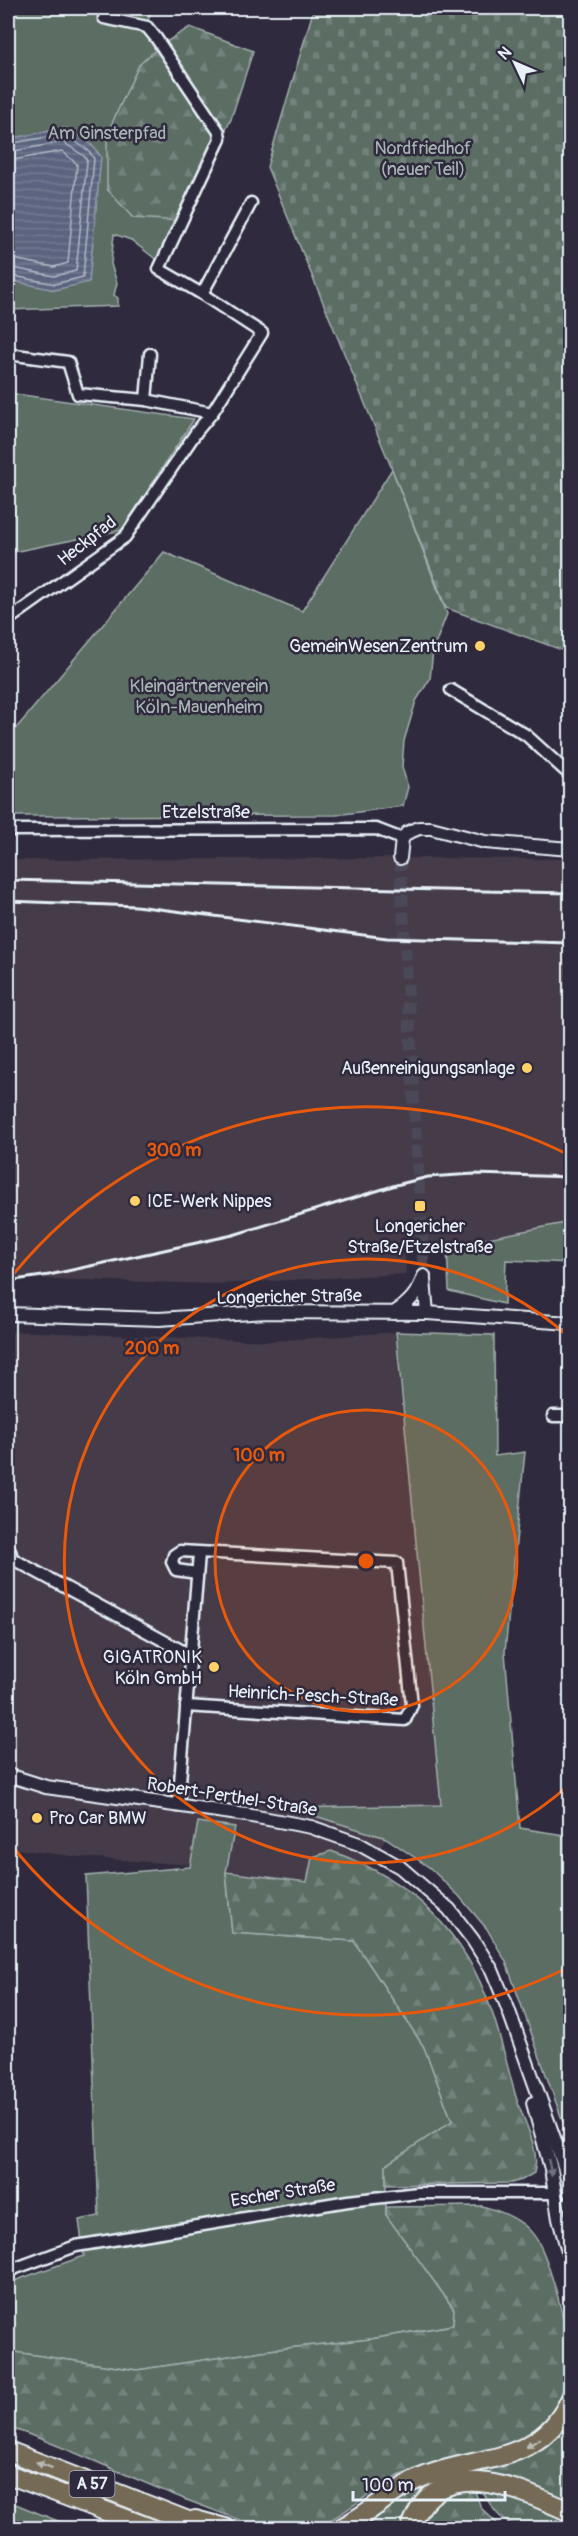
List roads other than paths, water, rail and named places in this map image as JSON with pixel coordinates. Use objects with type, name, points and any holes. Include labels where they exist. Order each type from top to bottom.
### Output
[{"type":"highway","points":[[341,2529],[416,2480],[495,2459],[527,2447],[555,2425],[570,2400]]},
{"type":"highway","name":"A 57","points":[[8,2451],[177,2515],[206,2529]]},
{"type":"highway","name":"A 57","points":[[8,2474],[150,2529]]},
{"type":"highway","points":[[411,2529],[419,2510],[431,2497],[449,2486],[465,2482],[499,2484],[570,2512]]},
{"type":"highway","points":[[177,2515],[225,2529]]},
{"type":"street","name":"Heckpfad","points":[[8,620],[125,537],[196,431],[212,413],[262,333],[159,269],[220,139],[219,132],[147,27],[104,18]]},
{"type":"street","points":[[202,294],[251,203]]},
{"type":"street","points":[[8,354],[68,362],[78,394],[146,400],[212,413]]},
{"type":"street","points":[[146,400],[150,354]]},
{"type":"street","points":[[451,690],[526,735],[570,775]]},
{"type":"street","name":"Etzelstraße","points":[[8,830],[376,828],[402,839]]},
{"type":"street","points":[[400,858],[402,839],[413,830],[431,828],[485,842],[570,849]]},
{"type":"street","points":[[394,1313],[410,1302],[419,1290],[424,1276],[427,1313]]},
{"type":"street","name":"Longericher Straße","points":[[8,1314],[159,1319],[268,1312],[427,1313],[570,1323]]},
{"type":"street","points":[[553,1416],[570,1416]]},
{"type":"street","points":[[8,1546],[9,1561],[190,1656]]},
{"type":"street","points":[[178,1806],[199,1554],[180,1551],[174,1555],[172,1562],[179,1572],[197,1573]]},
{"type":"street","name":"Heinrich-Pesch-Straße","points":[[186,1706],[405,1720],[412,1706],[397,1563],[199,1554]]},
{"type":"street","name":"Robert-Perthel-Straße","points":[[8,1776],[46,1787],[311,1827],[359,1844],[400,1867],[448,1909],[473,1940],[500,1989],[564,2166],[570,2192]]},
{"type":"street","name":"Robert-Perthel-Straße","points":[[521,2049],[551,2169],[553,2193],[570,2259]]},
{"type":"street","name":"Escher Straße","points":[[8,2271],[76,2246],[348,2201],[418,2193],[570,2192]]},
{"type":"water","points":[[65,128],[85,139],[101,157],[89,282],[55,290],[8,280],[8,139]]},
{"type":"tunnel","points":[[400,858],[424,1276]]},
{"type":"railway","points":[[8,880],[570,893]]},
{"type":"railway","points":[[8,901],[136,906],[387,938],[570,943]]},
{"type":"railway","points":[[8,1281],[49,1275],[233,1235],[428,1177],[474,1174],[570,1177]]},
{"type":"place","name":"GemeinWesenZentrum","points":[[480,646]]},
{"type":"place","name":"Außenreinigungsanlage","points":[[527,1068]]},
{"type":"place","name":"ICE-Werk Nippes","points":[[135,1201]]},
{"type":"place","name":"Longericher Straße/Etzelstraße","points":[[420,1206]]},
{"type":"place","name":"GIGATRONIK Köln GmbH","points":[[214,1667]]},
{"type":"place","name":"Pro Car BMW","points":[[37,1818]]},
{"type":"park label","name":"Am Ginsterpfad","points":[[107,133]]},
{"type":"park label","name":"Nordfriedhof (neuer Teil)","points":[[423,158]]},
{"type":"park label","name":"Kleingärtnerverein Köln-Mauenheim","points":[[199,696]]}]
